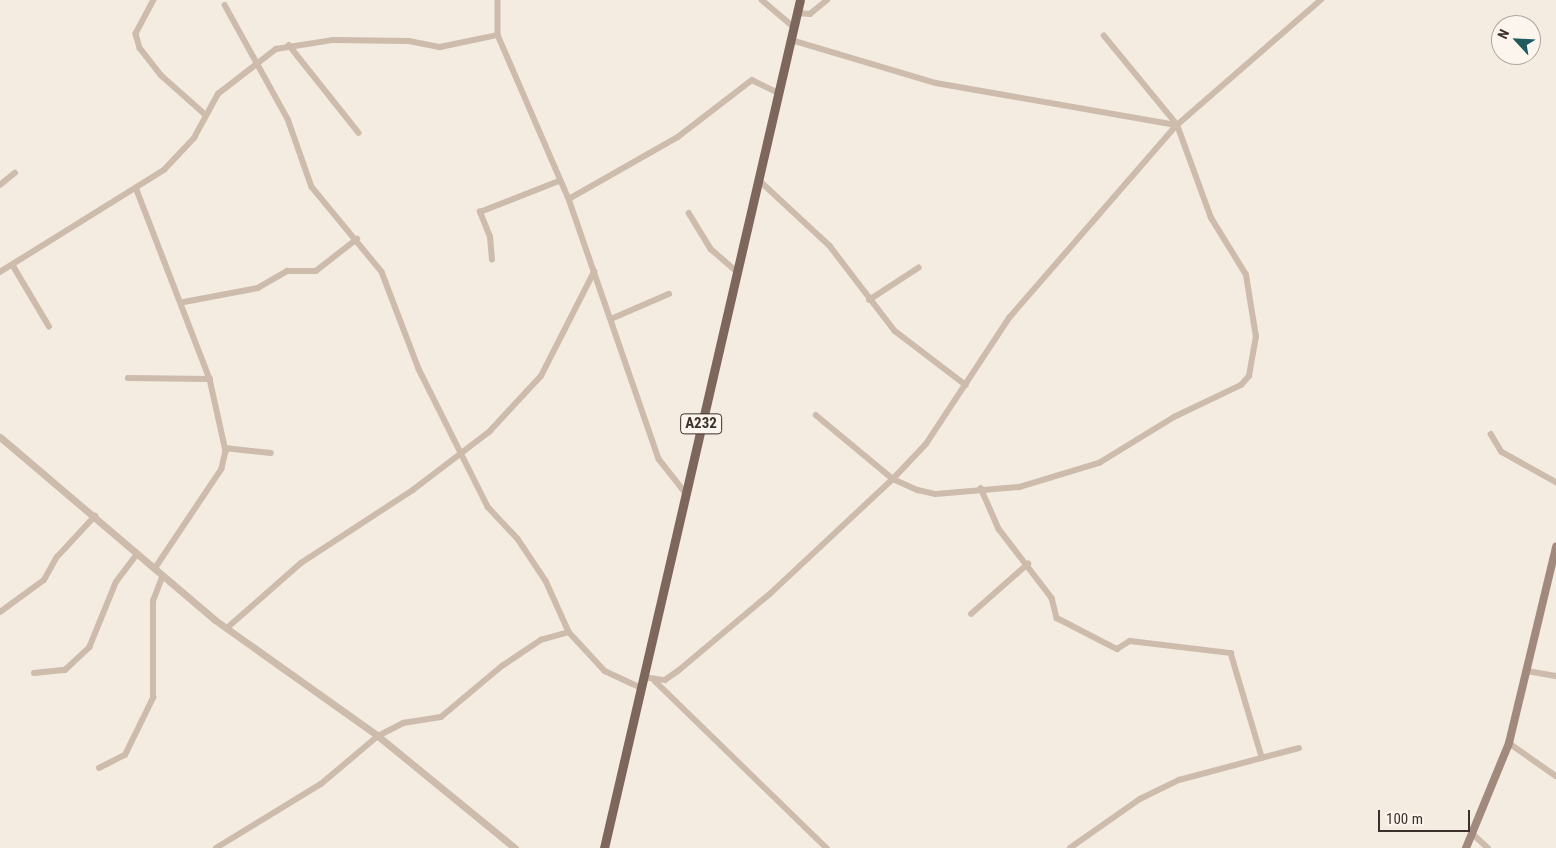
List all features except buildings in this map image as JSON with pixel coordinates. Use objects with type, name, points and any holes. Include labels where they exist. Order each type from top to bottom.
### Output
[{"type":"main road","name":"A232","points":[[604,848],[800,0]]},
{"type":"main road","points":[[1466,848],[1509,743],[1555,550]]},
{"type":"street","points":[[154,0],[136,34],[140,48],[161,75],[205,114]]},
{"type":"street","points":[[498,0],[498,35],[559,181],[569,199],[659,459],[685,492]]},
{"type":"street","points":[[762,0],[794,27]]},
{"type":"street","points":[[798,13],[810,14],[827,0]]},
{"type":"street","points":[[225,5],[288,119],[312,187],[382,272],[420,369],[488,506],[518,539],[546,581],[569,632],[605,671],[642,682],[655,681],[678,671],[772,593],[893,479],[926,444],[1009,318],[1177,124],[1321,0]]},
{"type":"street","points":[[0,272],[14,267],[137,190],[182,154],[218,94],[257,62],[289,45],[358,40],[440,47],[498,35]]},
{"type":"street","points":[[816,415],[893,479],[936,494],[1045,482],[1099,463],[1174,417],[1241,386],[1249,376],[1256,337],[1252,292],[1235,254],[1212,218],[1177,124],[1104,36]]},
{"type":"street","points":[[791,40],[936,83],[1177,124]]},
{"type":"street","points":[[289,45],[359,133]]},
{"type":"street","points":[[569,199],[678,137],[752,80],[779,93]]},
{"type":"street","points":[[0,185],[14,173]]},
{"type":"street","points":[[759,180],[830,246],[869,300],[901,337],[966,385]]},
{"type":"street","points":[[492,260],[490,237],[480,212],[559,181]]},
{"type":"street","points":[[137,190],[184,302],[210,379],[225,448],[222,470],[154,569]]},
{"type":"street","points":[[689,213],[711,249],[737,272]]},
{"type":"street","points":[[184,302],[258,288],[287,271],[316,271],[357,240]]},
{"type":"street","points":[[14,267],[49,326]]},
{"type":"street","points":[[869,300],[918,268]]},
{"type":"street","points":[[227,628],[301,564],[462,456],[541,376],[594,272]]},
{"type":"street","points":[[611,319],[669,294]]},
{"type":"street","points":[[128,378],[210,379]]},
{"type":"street","points":[[1491,434],[1502,452],[1556,482]]},
{"type":"street","points":[[0,437],[95,516],[162,577],[227,628],[378,736],[515,848]]},
{"type":"street","points":[[225,448],[272,453]]},
{"type":"street","points":[[981,488],[1000,529],[1052,598],[1057,618],[1117,649],[1130,641],[1231,653],[1262,756]]},
{"type":"street","points":[[0,612],[44,580],[57,557],[95,516]]},
{"type":"street","points":[[34,673],[65,670],[89,648],[116,582],[136,554]]},
{"type":"street","points":[[970,614],[1028,564]]},
{"type":"street","points":[[99,768],[125,755],[153,698],[153,601],[162,577]]},
{"type":"street","points":[[216,848],[322,784],[378,736],[403,723],[441,717],[502,666],[542,640],[569,632]]},
{"type":"street","points":[[1527,671],[1556,676]]},
{"type":"street","points":[[655,681],[827,848]]},
{"type":"street","points":[[1509,743],[1556,776]]},
{"type":"street","points":[[1070,848],[1140,799],[1172,784],[1262,756],[1299,748]]},
{"type":"street","points":[[1472,833],[1488,848]]}]
